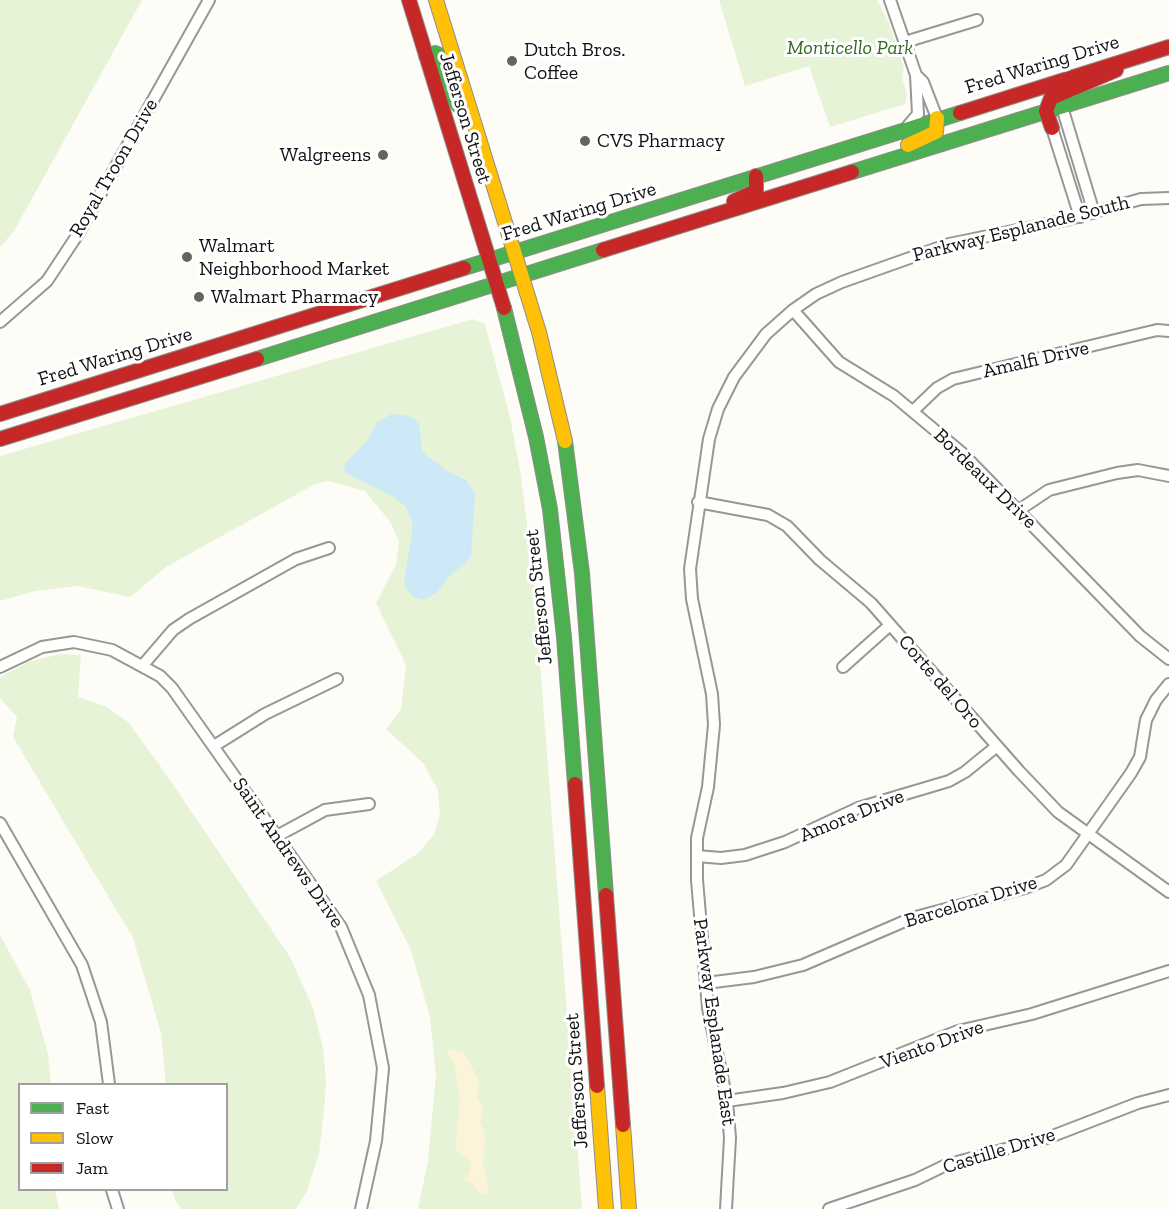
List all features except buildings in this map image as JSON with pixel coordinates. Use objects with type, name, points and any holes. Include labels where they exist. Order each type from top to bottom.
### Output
[{"type":"main road","name":"Jefferson Street","points":[[409,0],[513,339],[536,437],[559,572],[606,1209]]},
{"type":"main road","name":"Jefferson Street","points":[[436,0],[523,277],[558,409],[576,509],[629,1209]]},
{"type":"main road","name":"Fred Waring Drive","points":[[0,414],[908,127],[1169,47]]},
{"type":"main road","points":[[426,56],[435,53],[439,55],[454,100],[476,126]]},
{"type":"main road","points":[[1052,128],[1046,111],[1051,98],[1100,79],[1142,55]]},
{"type":"main road","points":[[0,439],[1169,73]]},
{"type":"main road","points":[[849,173],[878,156],[931,136],[938,129],[937,118]]},
{"type":"main road","points":[[686,225],[694,218],[751,194],[758,188],[756,176]]},
{"type":"street","name":"Royal Troon Drive","points":[[0,321],[47,281],[67,251],[209,0]]},
{"type":"street","points":[[890,0],[916,75],[918,114],[908,127]]},
{"type":"street","points":[[904,42],[977,20]]},
{"type":"street","points":[[916,75],[923,82],[937,118]]},
{"type":"street","points":[[1062,107],[1094,213]]},
{"type":"street","points":[[1052,128],[1080,217]]},
{"type":"street","name":"Parkway Esplanade South","points":[[718,409],[750,352],[779,320],[816,294],[842,282],[949,244],[1080,217],[1141,199],[1169,198]]},
{"type":"street","name":"Bordeaux Drive","points":[[794,310],[839,362],[913,411],[961,452],[1140,636],[1169,659]]},
{"type":"street","name":"Amalfi Drive","points":[[913,411],[937,388],[953,379],[1148,332],[1169,331]]},
{"type":"street","name":"Parkway Esplanade East","points":[[718,409],[709,439],[690,569],[692,599],[712,694],[714,725],[697,856],[706,983],[727,1101],[730,1138],[726,1209]]},
{"type":"street","points":[[1019,510],[1049,490],[1117,472],[1138,470],[1169,476]]},
{"type":"street","name":"Corte del Oro","points":[[698,502],[768,515],[788,526],[828,567],[871,603],[1058,812],[1169,892]]},
{"type":"street","points":[[143,666],[173,630],[189,619],[296,559],[329,548]]},
{"type":"street","points":[[843,667],[890,625]]},
{"type":"street","name":"Saint Andrews Drive","points":[[0,667],[42,647],[74,642],[112,650],[143,666],[172,688],[341,927],[369,995],[383,1068],[376,1141],[361,1209]]},
{"type":"street","points":[[214,746],[265,714],[337,679]]},
{"type":"street","name":"Barcelona Drive","points":[[706,983],[754,977],[803,965],[912,918],[1025,888],[1046,880],[1066,865],[1090,835],[1140,757],[1146,720],[1156,700],[1169,684]]},
{"type":"street","name":"Amora Drive","points":[[697,856],[721,858],[745,855],[785,842],[858,808],[949,781],[965,772],[997,746]]},
{"type":"street","points":[[277,836],[325,810],[369,804]]},
{"type":"street","points":[[0,823],[82,965],[100,1022],[109,1083]]},
{"type":"street","name":"Viento Drive","points":[[727,1101],[783,1094],[830,1082],[958,1031],[1032,1014],[1169,971]]},
{"type":"street","name":"Castille Drive","points":[[828,1209],[915,1180],[946,1165],[1050,1137],[1138,1103],[1169,1095]]},
{"type":"street","points":[[112,1191],[118,1209]]},
{"type":"green space","points":[[0,0],[142,0],[14,231],[0,247]]},
{"type":"green space","name":"Monticello Park","points":[[719,0],[877,0],[889,23],[904,68],[902,78],[907,94],[905,104],[830,127],[809,66],[745,86]]},
{"type":"green space","points":[[473,319],[485,324],[510,417],[520,470],[533,572],[582,1209],[418,1209],[428,1161],[436,1075],[430,1017],[411,950],[376,881],[417,854],[434,835],[440,815],[438,790],[423,763],[386,729],[401,709],[406,665],[376,603],[396,565],[399,542],[391,523],[365,491],[328,481],[317,483],[166,567],[130,597],[78,586],[35,591],[0,601],[0,456]]},
{"type":"green space","points":[[60,654],[81,655],[78,697],[105,706],[128,722],[290,957],[313,1008],[323,1048],[326,1082],[319,1153],[307,1191],[296,1209],[181,1209],[176,1202],[172,1191],[228,1191],[228,1083],[166,1083],[161,1033],[133,938],[13,737],[17,717],[0,698],[0,677],[28,662]]},
{"type":"green space","points":[[0,935],[30,990],[48,1054],[51,1083],[18,1083],[18,1191],[55,1191],[59,1209],[0,1209]]},
{"type":"sand","points":[[452,1049],[464,1053],[480,1082],[477,1096],[483,1108],[480,1121],[485,1136],[483,1163],[488,1182],[487,1193],[481,1194],[473,1184],[464,1180],[470,1171],[471,1162],[455,1149],[460,1102],[453,1061],[446,1054]]},
{"type":"water","points":[[392,414],[409,416],[414,419],[419,424],[422,450],[426,455],[449,472],[466,480],[475,493],[471,557],[449,577],[438,591],[424,600],[415,598],[404,583],[413,525],[406,507],[392,496],[347,474],[344,469],[345,464],[370,437],[376,423]]},
{"type":"traffic: fast","points":[[426,56],[435,53],[439,55],[454,100],[463,111]]},
{"type":"traffic: fast","points":[[852,172],[1169,73]]},
{"type":"traffic: fast","points":[[464,268],[960,113]]},
{"type":"traffic: fast","points":[[257,359],[603,250]]},
{"type":"traffic: fast","points":[[504,308],[536,437],[550,509],[564,637],[575,784]]},
{"type":"traffic: fast","points":[[565,441],[582,573],[606,895]]},
{"type":"traffic: slow","points":[[436,0],[539,332],[565,441]]},
{"type":"traffic: slow","points":[[908,145],[936,132],[937,118]]},
{"type":"traffic: slow","points":[[597,1086],[606,1209]]},
{"type":"traffic: slow","points":[[623,1125],[629,1209]]},
{"type":"traffic: jam","points":[[409,0],[504,308]]},
{"type":"traffic: jam","points":[[960,113],[1169,47]]},
{"type":"traffic: jam","points":[[1052,128],[1046,111],[1051,98],[1116,70]]},
{"type":"traffic: jam","points":[[603,250],[852,172]]},
{"type":"traffic: jam","points":[[734,201],[756,191],[756,176]]},
{"type":"traffic: jam","points":[[0,414],[464,268]]},
{"type":"traffic: jam","points":[[0,439],[257,359]]},
{"type":"traffic: jam","points":[[575,784],[597,1086]]},
{"type":"traffic: jam","points":[[606,895],[623,1125]]},
{"type":"place","name":"Dutch Bros. Coffee","points":[[512,61]]},
{"type":"place","name":"CVS Pharmacy","points":[[585,141]]},
{"type":"place","name":"Walgreens","points":[[383,155]]},
{"type":"place","name":"Walmart Neighborhood Market","points":[[187,257]]},
{"type":"place","name":"Walmart Pharmacy","points":[[199,297]]}]
